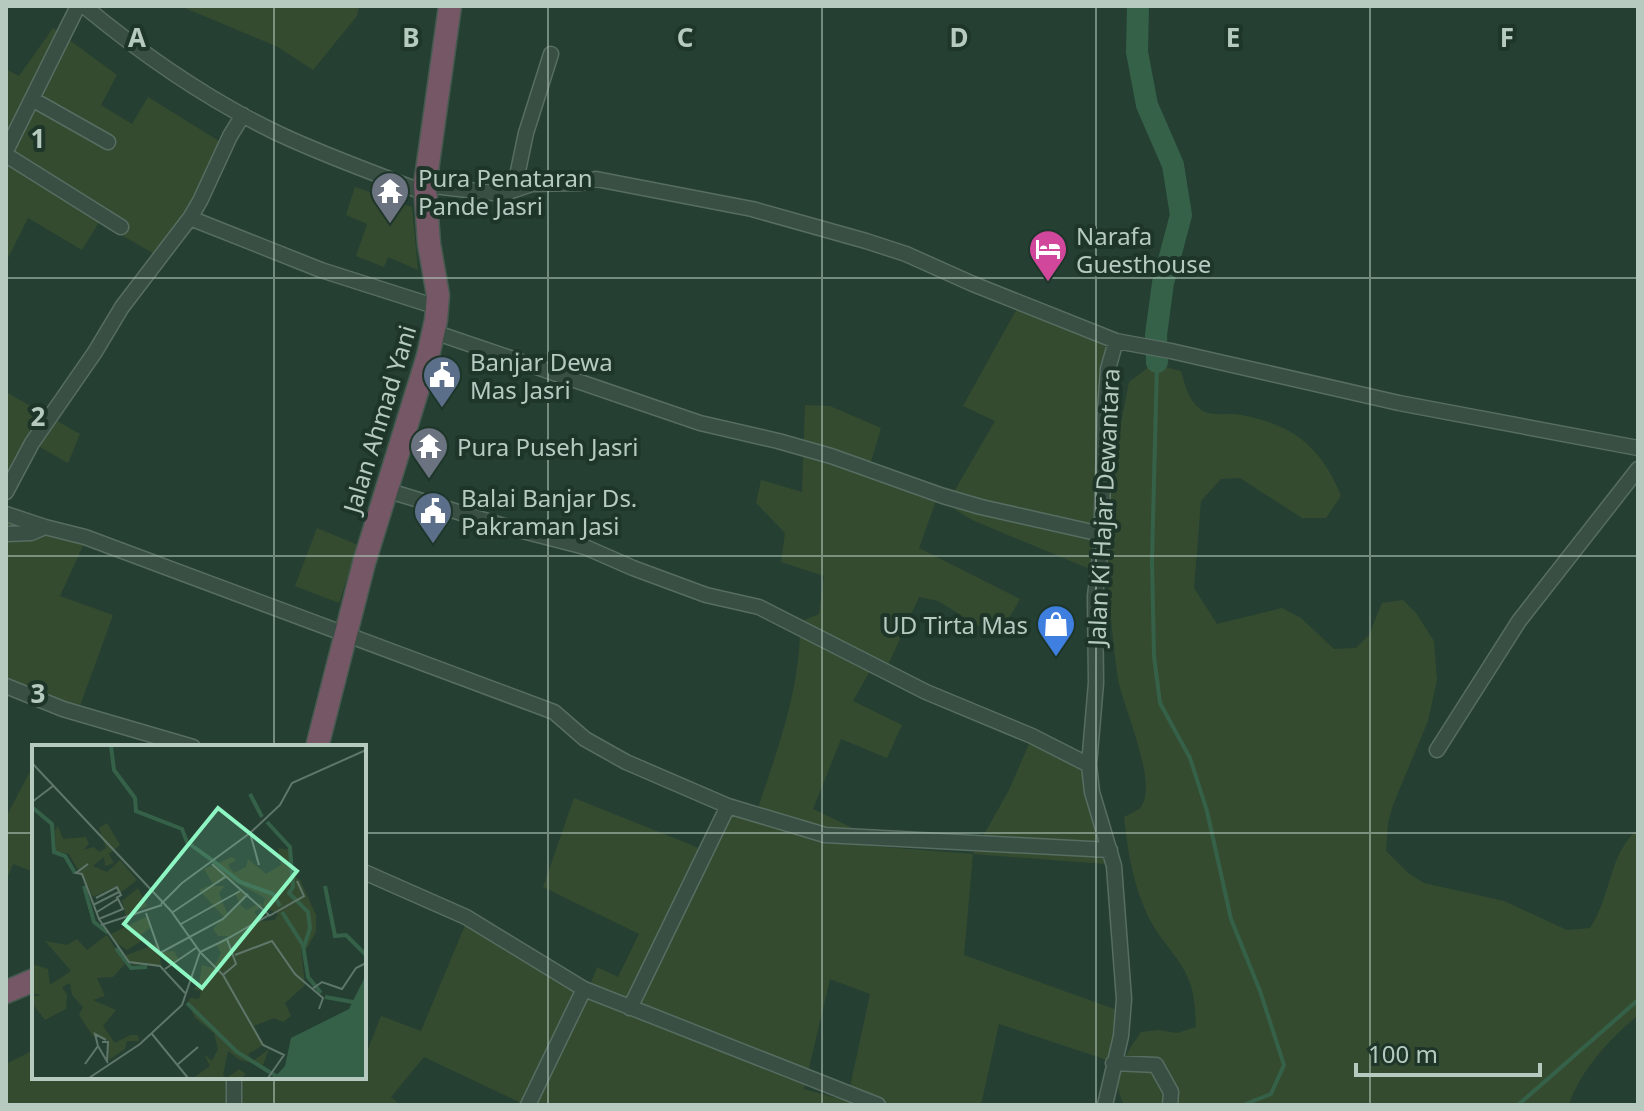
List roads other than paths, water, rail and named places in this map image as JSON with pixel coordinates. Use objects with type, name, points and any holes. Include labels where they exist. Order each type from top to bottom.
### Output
[{"type":"highway","name":"Jalan Ahmad Yani","points":[[318,745],[386,490],[434,332],[437,307],[426,189],[450,6]]},
{"type":"highway","points":[[6,992],[32,981]]},
{"type":"street","points":[[121,227],[6,153],[81,6],[142,52],[275,132],[426,189],[502,194],[532,184],[580,183],[596,179],[752,209],[906,254],[1116,341]]},
{"type":"street","points":[[514,190],[526,133],[551,54]]},
{"type":"street","points":[[32,99],[108,142]]},
{"type":"street","points":[[6,492],[32,443],[122,307],[190,218],[243,115]]},
{"type":"street","points":[[190,218],[321,270],[437,307]]},
{"type":"street","points":[[434,332],[679,417],[771,440],[943,496],[1101,534]]},
{"type":"street","name":"Jalan Ki Hajar Dewantara","points":[[1105,1105],[1121,1036],[1124,999],[1114,866],[1092,792],[1089,765],[1095,697],[1095,596],[1101,534],[1106,397],[1110,359],[1116,341],[1399,403],[1638,448]]},
{"type":"street","points":[[1437,750],[1519,621],[1638,469]]},
{"type":"street","points":[[386,490],[585,547],[706,595],[759,607],[926,692],[1032,736],[1089,765]]},
{"type":"street","points":[[6,514],[85,537],[554,712],[596,747],[728,806],[825,835],[1110,850]]},
{"type":"street","points":[[6,534],[31,533],[45,527]]},
{"type":"street","points":[[6,686],[63,709],[186,745]]},
{"type":"street","points":[[630,1008],[728,806]]},
{"type":"street","points":[[366,873],[466,917],[584,989],[878,1105]]},
{"type":"street","points":[[528,1105],[584,989]]},
{"type":"street","points":[[1113,1063],[1156,1065],[1171,1092],[1170,1105]]},
{"type":"street","points":[[234,1079],[234,1105]]},
{"type":"waterway","points":[[1138,6],[1137,52],[1147,105],[1173,165],[1181,215],[1163,283],[1156,335],[1157,362]]},
{"type":"waterway","points":[[1157,362],[1152,560],[1154,656],[1160,703],[1190,758],[1207,811],[1231,919],[1260,991],[1284,1065],[1271,1094],[1243,1105]]},
{"type":"waterway","points":[[1518,1105],[1638,1000]]},
{"type":"place","name":"Pura Penataran Pande Jasri","points":[[390,225]]},
{"type":"place","name":"Narafa Guesthouse","points":[[1048,283]]},
{"type":"place","name":"Banjar Dewa Mas Jasri","points":[[442,409]]},
{"type":"place","name":"Pura Puseh Jasri","points":[[429,480]]},
{"type":"place","name":"Balai Banjar Ds. Pakraman Jasi","points":[[433,545]]},
{"type":"place","name":"UD Tirta Mas","points":[[1056,658]]}]
